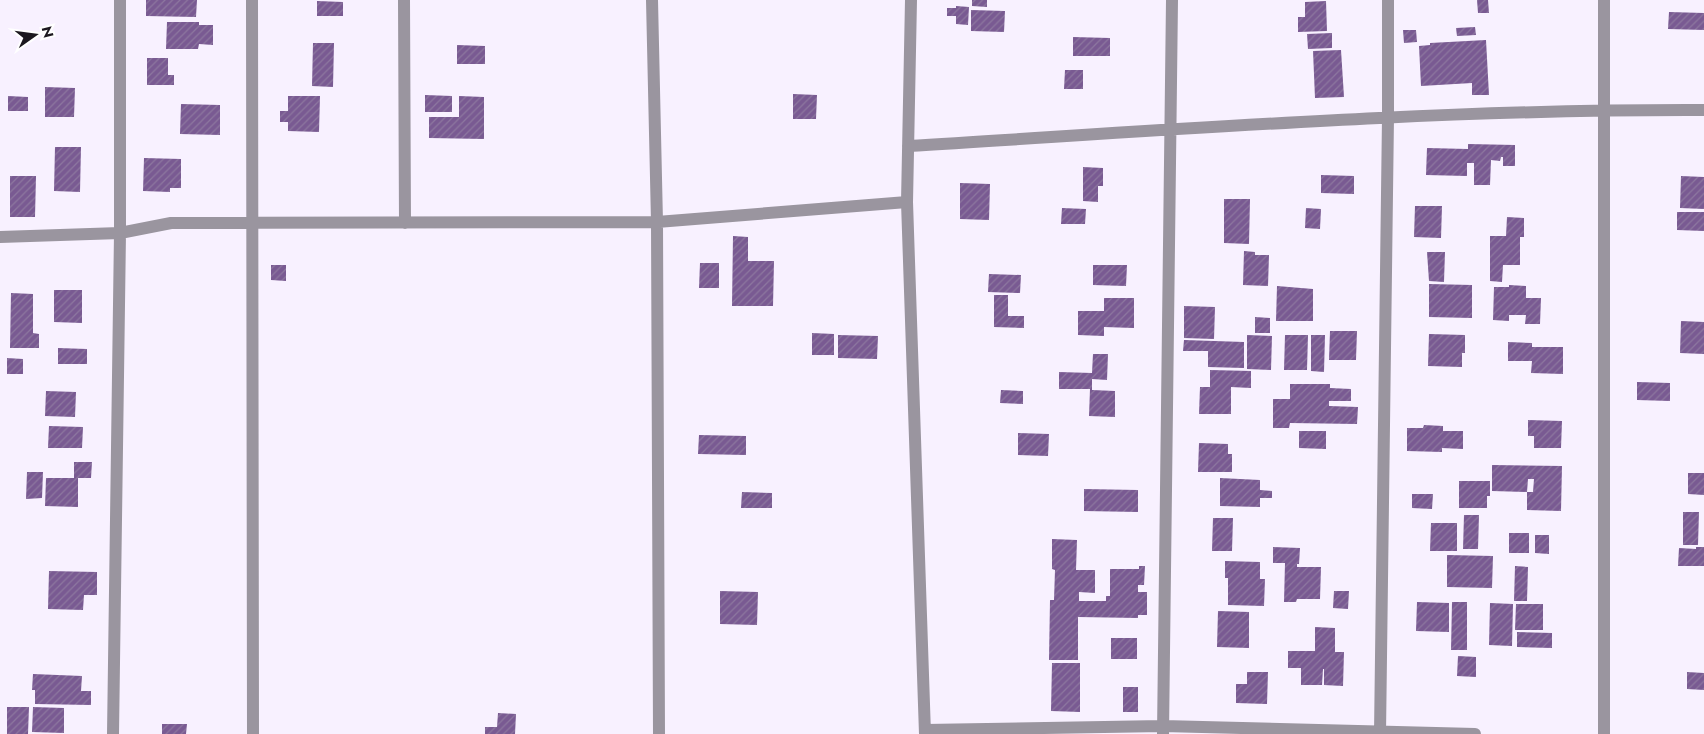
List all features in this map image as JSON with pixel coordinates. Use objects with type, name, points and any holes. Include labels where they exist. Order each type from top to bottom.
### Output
[{"type":"street","points":[[113,734],[120,233],[120,0]]},
{"type":"street","points":[[252,0],[253,734]]},
{"type":"street","points":[[404,0],[405,223]]},
{"type":"street","points":[[652,0],[657,222],[659,734]]},
{"type":"street","points":[[911,0],[907,202],[925,732],[1163,730],[1475,734]]},
{"type":"street","points":[[1163,730],[1172,0]]},
{"type":"street","points":[[1380,733],[1388,0]]},
{"type":"street","points":[[1604,0],[1604,734]]},
{"type":"street","points":[[908,146],[1388,118],[1604,110],[1704,110]]},
{"type":"street","points":[[0,238],[120,233],[171,223],[657,222],[907,202]]},
{"type":"building","points":[[146,0],[197,0],[196,17],[146,16]]},
{"type":"building","points":[[972,0],[987,0],[987,7],[972,6]]},
{"type":"building","points":[[1477,0],[1488,0],[1489,13],[1478,13]]},
{"type":"building","points":[[317,1],[343,2],[343,16],[317,16]]},
{"type":"building","points":[[1326,1],[1327,31],[1298,32],[1298,17],[1305,17],[1305,2]]},
{"type":"building","points":[[956,6],[969,7],[968,25],[956,24],[956,16],[947,16],[947,8],[956,8]]},
{"type":"building","points":[[971,10],[1005,11],[1004,32],[971,31]]},
{"type":"building","points":[[1669,12],[1704,13],[1704,30],[1668,29]]},
{"type":"building","points":[[167,22],[199,22],[199,25],[213,25],[213,45],[199,44],[198,49],[166,49]]},
{"type":"building","points":[[1475,27],[1476,35],[1457,36],[1456,28]]},
{"type":"building","points":[[1403,30],[1416,30],[1417,42],[1404,43]]},
{"type":"building","points":[[1332,33],[1332,48],[1308,49],[1307,34]]},
{"type":"building","points":[[1073,37],[1110,38],[1110,56],[1073,56]]},
{"type":"building","points":[[1486,40],[1489,95],[1472,95],[1472,83],[1421,86],[1419,46],[1430,45],[1430,43]]},
{"type":"building","points":[[313,43],[334,43],[333,87],[312,86]]},
{"type":"building","points":[[457,45],[485,46],[485,64],[457,64]]},
{"type":"building","points":[[1341,50],[1344,97],[1315,98],[1313,51]]},
{"type":"building","points":[[147,58],[168,58],[168,75],[174,75],[174,85],[147,85]]},
{"type":"building","points":[[1065,70],[1083,70],[1083,89],[1064,89]]},
{"type":"building","points":[[45,87],[75,88],[74,117],[45,117]]},
{"type":"building","points":[[793,94],[817,95],[816,119],[793,119]]},
{"type":"building","points":[[425,95],[452,96],[452,112],[425,112]]},
{"type":"building","points":[[8,96],[28,97],[28,111],[8,111]]},
{"type":"building","points":[[288,96],[320,96],[319,132],[288,131],[288,122],[280,122],[280,111],[288,111]]},
{"type":"building","points":[[459,96],[484,97],[484,139],[429,138],[429,117],[459,117]]},
{"type":"building","points":[[181,104],[220,105],[220,135],[180,134]]},
{"type":"building","points":[[1468,144],[1515,145],[1515,166],[1503,166],[1503,157],[1501,157],[1500,161],[1491,160],[1490,185],[1474,185],[1474,163],[1467,163],[1467,176],[1426,175],[1427,148],[1468,149]]},
{"type":"building","points":[[55,147],[81,147],[80,192],[54,191]]},
{"type":"building","points":[[144,158],[181,159],[181,188],[170,188],[170,192],[143,191]]},
{"type":"building","points":[[1083,167],[1103,168],[1103,186],[1098,186],[1098,202],[1083,201]]},
{"type":"building","points":[[1321,175],[1354,176],[1354,194],[1321,193]]},
{"type":"building","points":[[10,176],[36,176],[35,217],[10,217]]},
{"type":"building","points":[[1681,176],[1704,177],[1704,209],[1680,208]]},
{"type":"building","points":[[960,183],[990,184],[989,220],[960,219]]},
{"type":"building","points":[[1224,199],[1250,199],[1249,244],[1224,243]]},
{"type":"building","points":[[1415,206],[1442,206],[1441,238],[1414,237]]},
{"type":"building","points":[[1062,208],[1086,209],[1085,224],[1061,224]]},
{"type":"building","points":[[1306,208],[1321,209],[1320,229],[1305,228]]},
{"type":"building","points":[[1677,212],[1704,212],[1704,231],[1677,230]]},
{"type":"building","points":[[1507,217],[1524,218],[1524,237],[1520,237],[1520,265],[1503,265],[1502,282],[1490,281],[1490,236],[1506,236]]},
{"type":"building","points":[[733,236],[748,237],[748,261],[774,261],[773,306],[732,306]]},
{"type":"building","points":[[1244,251],[1255,252],[1255,255],[1269,255],[1268,286],[1243,285]]},
{"type":"building","points":[[1427,252],[1445,252],[1444,282],[1429,281]]},
{"type":"building","points":[[700,263],[719,263],[719,288],[699,288]]},
{"type":"building","points":[[271,265],[286,265],[286,281],[271,280]]},
{"type":"building","points":[[1093,265],[1127,265],[1126,286],[1093,285]]},
{"type":"building","points":[[989,274],[1021,275],[1020,293],[988,292]]},
{"type":"building","points":[[1429,284],[1472,285],[1472,318],[1429,317]]},
{"type":"building","points":[[1509,285],[1526,286],[1526,298],[1541,298],[1540,324],[1525,324],[1526,315],[1509,315],[1509,321],[1493,320],[1494,287],[1509,287]]},
{"type":"building","points":[[1277,286],[1313,289],[1313,321],[1276,321]]},
{"type":"building","points":[[54,290],[82,290],[82,323],[54,322]]},
{"type":"building","points":[[11,293],[33,294],[33,333],[39,334],[39,348],[10,348]]},
{"type":"building","points":[[994,295],[1008,295],[1008,316],[1024,316],[1024,328],[994,327]]},
{"type":"building","points":[[1104,298],[1134,298],[1134,328],[1104,327],[1104,336],[1078,335],[1078,311],[1104,311]]},
{"type":"building","points":[[1184,306],[1215,307],[1214,339],[1184,338]]},
{"type":"building","points":[[1255,317],[1270,318],[1270,333],[1255,333]]},
{"type":"building","points":[[1681,321],[1704,322],[1704,354],[1680,353]]},
{"type":"building","points":[[1330,331],[1357,331],[1356,360],[1329,360]]},
{"type":"building","points":[[812,333],[834,334],[834,355],[812,355]]},
{"type":"building","points":[[1429,334],[1465,335],[1465,353],[1462,353],[1462,367],[1428,366]]},
{"type":"building","points":[[838,335],[878,336],[877,359],[838,358]]},
{"type":"building","points":[[1247,335],[1272,336],[1271,370],[1247,369]]},
{"type":"building","points":[[1285,335],[1308,335],[1307,370],[1284,370]]},
{"type":"building","points":[[1311,335],[1325,335],[1324,372],[1311,371]]},
{"type":"building","points":[[1184,340],[1244,342],[1244,368],[1208,367],[1208,351],[1183,351]]},
{"type":"building","points":[[1508,342],[1532,343],[1532,347],[1563,347],[1563,374],[1531,373],[1532,361],[1508,361]]},
{"type":"building","points":[[58,348],[87,349],[87,364],[58,364]]},
{"type":"building","points":[[1093,354],[1108,354],[1107,380],[1092,379],[1092,390],[1115,391],[1115,417],[1089,416],[1090,389],[1059,389],[1059,372],[1092,373]]},
{"type":"building","points":[[7,358],[23,359],[23,374],[7,374]]},
{"type":"building","points":[[1210,370],[1251,371],[1251,388],[1231,387],[1231,414],[1199,414],[1200,387],[1210,387]]},
{"type":"building","points":[[1637,382],[1670,383],[1670,401],[1637,400]]},
{"type":"building","points":[[1290,384],[1330,384],[1330,388],[1351,389],[1351,401],[1329,401],[1329,406],[1358,407],[1357,424],[1290,423],[1289,428],[1273,428],[1273,399],[1290,399]]},
{"type":"building","points":[[1001,390],[1023,391],[1023,404],[1000,403]]},
{"type":"building","points":[[46,391],[76,392],[75,417],[45,416]]},
{"type":"building","points":[[1528,420],[1562,421],[1561,448],[1534,448],[1534,436],[1528,436]]},
{"type":"building","points":[[1424,425],[1443,426],[1443,431],[1463,431],[1463,449],[1442,448],[1442,452],[1407,451],[1407,428],[1423,428]]},
{"type":"building","points":[[49,426],[83,427],[82,448],[48,448]]},
{"type":"building","points":[[1299,431],[1326,431],[1326,449],[1299,448]]},
{"type":"building","points":[[1018,433],[1049,434],[1048,456],[1018,455]]},
{"type":"building","points":[[699,435],[746,436],[746,455],[698,454]]},
{"type":"building","points":[[1199,443],[1228,444],[1228,454],[1232,454],[1232,472],[1198,472]]},
{"type":"building","points":[[74,462],[92,462],[91,478],[78,478],[78,507],[45,506],[46,478],[74,478]]},
{"type":"building","points":[[1492,465],[1562,466],[1561,511],[1527,510],[1527,492],[1492,491]],"holes":[[[1528,479],[1534,479],[1533,492],[1527,492]]]},
{"type":"building","points":[[27,472],[43,472],[42,498],[26,499]]},
{"type":"building","points":[[1688,473],[1704,473],[1704,495],[1688,494]]},
{"type":"building","points":[[1220,478],[1260,480],[1260,490],[1272,491],[1272,498],[1260,498],[1260,507],[1220,506]]},
{"type":"building","points":[[1459,481],[1490,481],[1490,496],[1487,496],[1487,508],[1459,508]]},
{"type":"building","points":[[1084,489],[1138,490],[1138,512],[1084,511]]},
{"type":"building","points":[[742,492],[772,493],[772,508],[741,508]]},
{"type":"building","points":[[1412,494],[1433,494],[1432,509],[1412,508]]},
{"type":"building","points":[[1683,512],[1699,512],[1698,545],[1683,545]]},
{"type":"building","points":[[1464,515],[1479,515],[1478,549],[1463,549]]},
{"type":"building","points":[[1213,518],[1233,518],[1232,551],[1212,551]]},
{"type":"building","points":[[1431,523],[1457,523],[1457,551],[1430,551]]},
{"type":"building","points":[[1509,533],[1529,533],[1529,553],[1509,553]]},
{"type":"building","points":[[1535,535],[1549,535],[1549,554],[1535,553]]},
{"type":"building","points":[[1052,539],[1077,540],[1076,570],[1095,570],[1095,593],[1079,592],[1079,601],[1106,601],[1106,596],[1110,596],[1110,569],[1139,569],[1139,566],[1145,566],[1144,585],[1138,585],[1138,592],[1147,592],[1147,615],[1138,615],[1138,618],[1078,617],[1078,660],[1049,660],[1050,600],[1054,600],[1055,570],[1052,569]]},
{"type":"building","points":[[1273,547],[1300,548],[1299,564],[1297,564],[1297,567],[1321,567],[1320,599],[1297,599],[1296,602],[1284,602],[1285,563],[1273,563]]},
{"type":"building","points":[[1696,547],[1704,547],[1704,566],[1678,566],[1679,548],[1696,549]]},
{"type":"building","points":[[1447,555],[1493,556],[1492,588],[1447,587]]},
{"type":"building","points":[[1225,561],[1260,562],[1260,579],[1265,579],[1264,606],[1228,605],[1228,578],[1225,578]]},
{"type":"building","points":[[1515,566],[1528,567],[1527,601],[1514,601]]},
{"type":"building","points":[[49,571],[97,572],[97,595],[84,595],[83,610],[48,609]]},
{"type":"building","points":[[720,591],[758,592],[757,625],[720,624]]},
{"type":"building","points":[[1334,591],[1349,591],[1348,609],[1333,608]]},
{"type":"building","points":[[1417,602],[1449,603],[1449,632],[1416,631]]},
{"type":"building","points":[[1452,602],[1467,602],[1467,650],[1451,650]]},
{"type":"building","points":[[1490,603],[1513,604],[1512,646],[1489,645]]},
{"type":"building","points":[[1516,604],[1543,604],[1543,630],[1515,630]]},
{"type":"building","points":[[1218,611],[1249,612],[1249,648],[1217,647]]},
{"type":"building","points":[[1315,627],[1335,628],[1335,652],[1344,652],[1343,686],[1324,685],[1324,669],[1322,685],[1301,685],[1301,668],[1288,668],[1288,651],[1315,651]]},
{"type":"building","points":[[1517,632],[1552,633],[1552,648],[1517,647]]},
{"type":"building","points":[[1111,638],[1137,638],[1137,659],[1111,659]]},
{"type":"building","points":[[1458,656],[1476,657],[1476,677],[1457,676]]},
{"type":"building","points":[[1052,663],[1080,663],[1080,712],[1051,711]]},
{"type":"building","points":[[1247,672],[1268,672],[1267,704],[1236,703],[1236,684],[1247,684]]},
{"type":"building","points":[[1687,672],[1704,673],[1704,690],[1687,689]]},
{"type":"building","points":[[33,674],[82,676],[81,691],[91,691],[91,705],[35,704],[35,690],[32,690]]},
{"type":"building","points":[[1123,687],[1138,687],[1138,712],[1123,712]]},
{"type":"building","points":[[7,707],[29,707],[28,734],[7,734]]},
{"type":"building","points":[[33,707],[64,708],[64,733],[32,732]]},
{"type":"building","points":[[498,713],[516,714],[515,734],[485,734],[485,727],[497,727]]},
{"type":"building","points":[[162,724],[187,724],[186,734],[162,734]]}]
